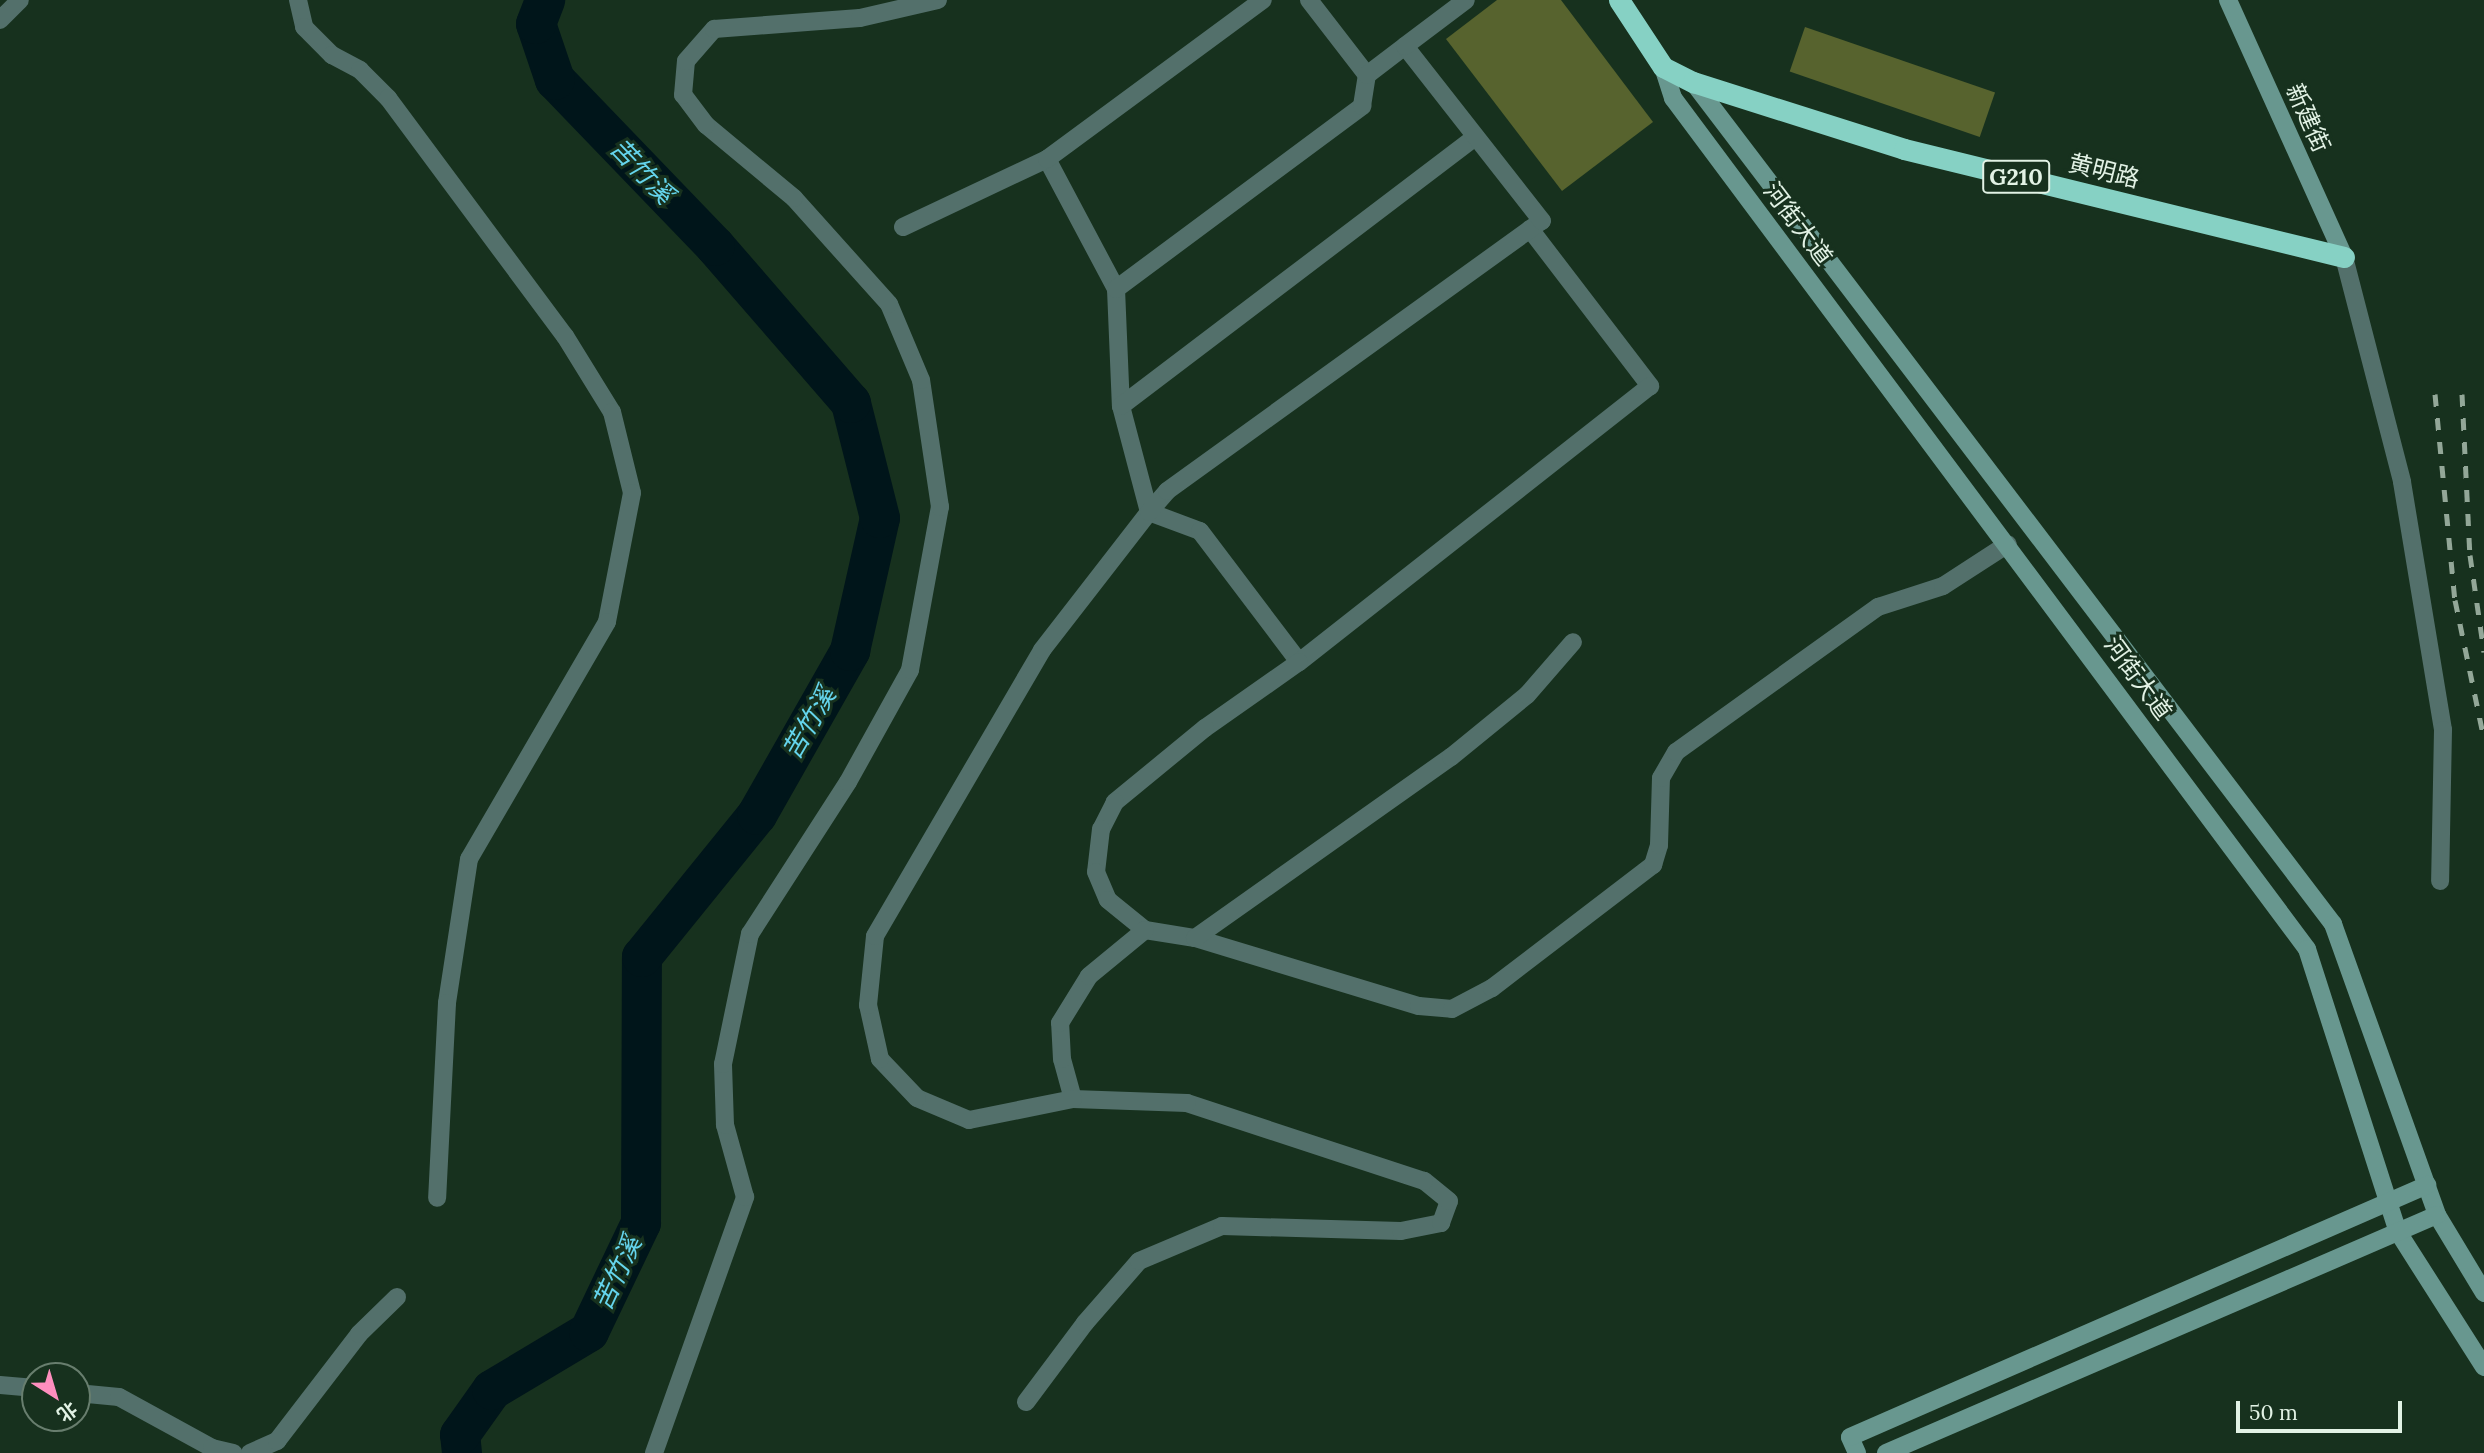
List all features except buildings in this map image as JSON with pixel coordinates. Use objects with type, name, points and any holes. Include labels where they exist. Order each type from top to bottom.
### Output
[{"type":"highway","points":[[1619,0],[1663,67]]},
{"type":"highway","name":"G210","points":[[1663,67],[1693,82]]},
{"type":"highway","name":"黄明路","points":[[1693,82],[1904,149],[2344,257]]},
{"type":"main road","name":"新建街","points":[[2228,0],[2344,257]]},
{"type":"main road","name":"河街大道","points":[[1663,67],[1673,98],[2307,948],[2398,1232],[2484,1367]]},
{"type":"main road","name":"河街大道","points":[[1693,82],[2333,924],[2437,1215],[2484,1293]]},
{"type":"main road","points":[[1857,1453],[1850,1437],[2427,1185]]},
{"type":"main road","points":[[1886,1453],[2437,1215]]},
{"type":"street","points":[[0,20],[20,0]]},
{"type":"street","points":[[298,0],[304,26],[332,55],[360,70],[388,98],[565,336],[612,412],[632,493],[607,622],[469,859],[447,1003],[437,1198]]},
{"type":"street","points":[[654,1453],[745,1197],[725,1125],[723,1064],[750,934],[848,782],[910,670],[940,507],[921,380],[889,304],[794,198],[706,125],[683,95],[686,61],[714,29],[860,18],[938,0]]},
{"type":"street","points":[[903,227],[1047,159],[1264,0]]},
{"type":"street","points":[[1310,0],[1367,75]]},
{"type":"street","points":[[1116,289],[1362,106],[1367,75],[1466,0]]},
{"type":"street","points":[[1026,1402],[1139,1261],[1222,1226],[1401,1231],[1441,1223],[1449,1201],[1424,1181],[1187,1103],[1073,1099],[969,1120],[916,1098],[880,1059],[868,1005],[875,936],[1042,650],[1167,491],[1542,221],[1405,46]]},
{"type":"street","points":[[1121,405],[1476,137]]},
{"type":"street","points":[[1047,159],[1116,289],[1121,405],[1149,512]]},
{"type":"street","points":[[1530,229],[1650,386],[1299,662],[1205,728],[1115,802],[1101,829],[1096,872],[1108,900],[1145,930],[1195,938],[1419,1006],[1452,1009],[1492,988],[1653,865],[1659,845],[1661,778],[1676,752],[1878,607],[1943,586],[2008,544]]},
{"type":"street","points":[[2344,257],[2402,482],[2443,730],[2440,881]]},
{"type":"street","points":[[1149,512],[1200,531],[1299,662]]},
{"type":"street","points":[[1195,938],[1451,757],[1527,695],[1573,642]]},
{"type":"street","points":[[1073,1099],[1062,1059],[1060,1023],[1088,976],[1145,930]]},
{"type":"street","points":[[250,1453],[277,1441],[359,1334],[397,1297]]},
{"type":"street","points":[[0,1385],[21,1387]]},
{"type":"street","points":[[91,1394],[119,1397],[212,1448],[233,1453]]},
{"type":"waterway","name":"苦竹溪","points":[[462,1453],[460,1435],[492,1390],[589,1332],[641,1223],[642,957],[757,815],[850,651],[880,518],[851,403],[715,246],[555,80],[536,24],[545,0]]},
{"type":"railway","points":[[2435,394],[2455,600],[2484,739]]},
{"type":"railway","points":[[2462,394],[2470,555],[2484,652]]}]
